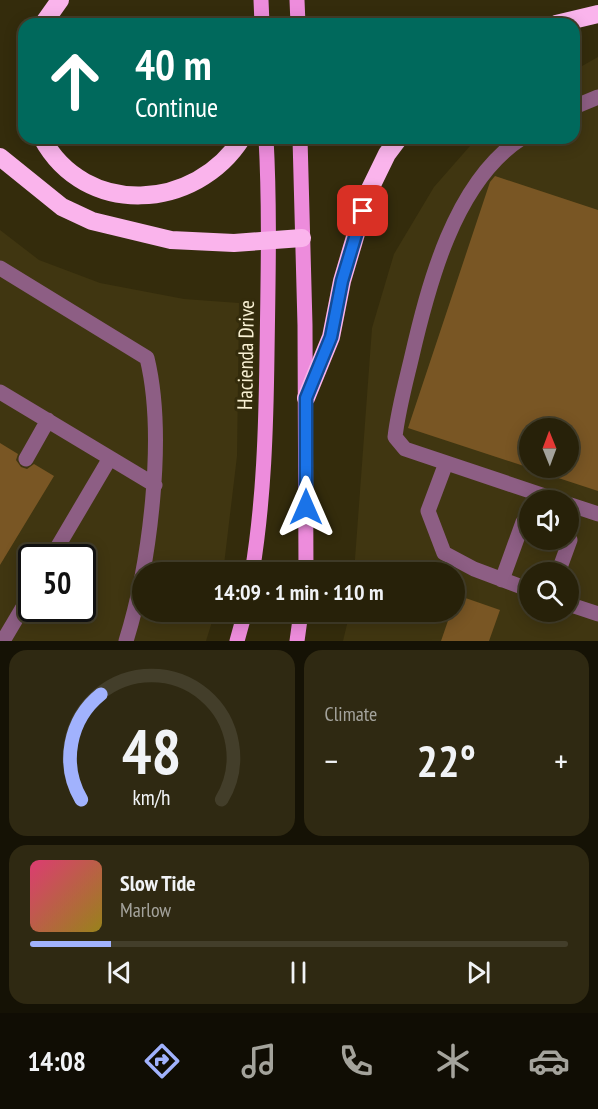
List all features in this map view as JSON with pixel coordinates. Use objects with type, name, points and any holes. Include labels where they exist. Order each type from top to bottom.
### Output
[{"type":"highway","points":[[47,18],[60,0]]},
{"type":"highway","points":[[580,18],[598,14]]},
{"type":"highway","points":[[45,144],[49,151],[72,173],[99,188],[130,196],[160,195],[189,186],[214,171],[238,144]]},
{"type":"highway","points":[[306,398],[331,337],[342,281],[368,193],[387,154],[394,144]]},
{"type":"highway","points":[[0,157],[62,207],[92,221],[171,240],[231,243],[302,238]]},
{"type":"main road","name":"Hacienda Drive","points":[[253,562],[262,495],[269,242],[266,144]]},
{"type":"main road","points":[[300,144],[306,398],[306,562]]},
{"type":"main road","points":[[237,641],[242,622]]},
{"type":"main road","points":[[297,641],[300,622]]},
{"type":"lane","points":[[580,104],[598,97]]},
{"type":"lane","points":[[513,144],[480,178],[446,240],[422,314],[395,437],[405,449],[527,490]]},
{"type":"lane","points":[[0,268],[147,358],[154,387],[154,485],[137,607],[126,641]]},
{"type":"lane","points":[[0,392],[154,485]]},
{"type":"lane","points":[[26,459],[48,420]]},
{"type":"lane","points":[[59,544],[110,458]]},
{"type":"lane","points":[[446,463],[428,511],[444,553],[474,569],[519,586]]},
{"type":"lane","points":[[579,508],[598,514]]},
{"type":"lane","points":[[502,580],[519,533]]},
{"type":"lane","points":[[579,606],[596,608]]},
{"type":"lane","points":[[3,641],[18,616]]},
{"type":"shaded area","points":[[598,57],[598,641],[343,641],[348,622],[465,622],[465,562],[355,562],[372,328],[394,254],[434,187],[472,144],[580,144],[580,67]]},
{"type":"shaded area","points":[[0,230],[39,260],[100,283],[184,299],[239,303],[237,456],[224,562],[132,562],[132,622],[212,622],[206,641],[0,641]]},
{"type":"building","points":[[495,176],[598,210],[598,491],[558,478],[579,478],[579,418],[519,418],[519,464],[408,428],[490,182]]},
{"type":"building","points":[[0,443],[18,454],[16,460],[21,467],[27,469],[34,464],[54,476],[0,565]]},
{"type":"building","points":[[465,598],[500,610],[489,641],[441,641],[448,622],[465,622]]},
{"type":"route","points":[[306,507],[306,398],[331,337],[342,281],[363,211]]}]
